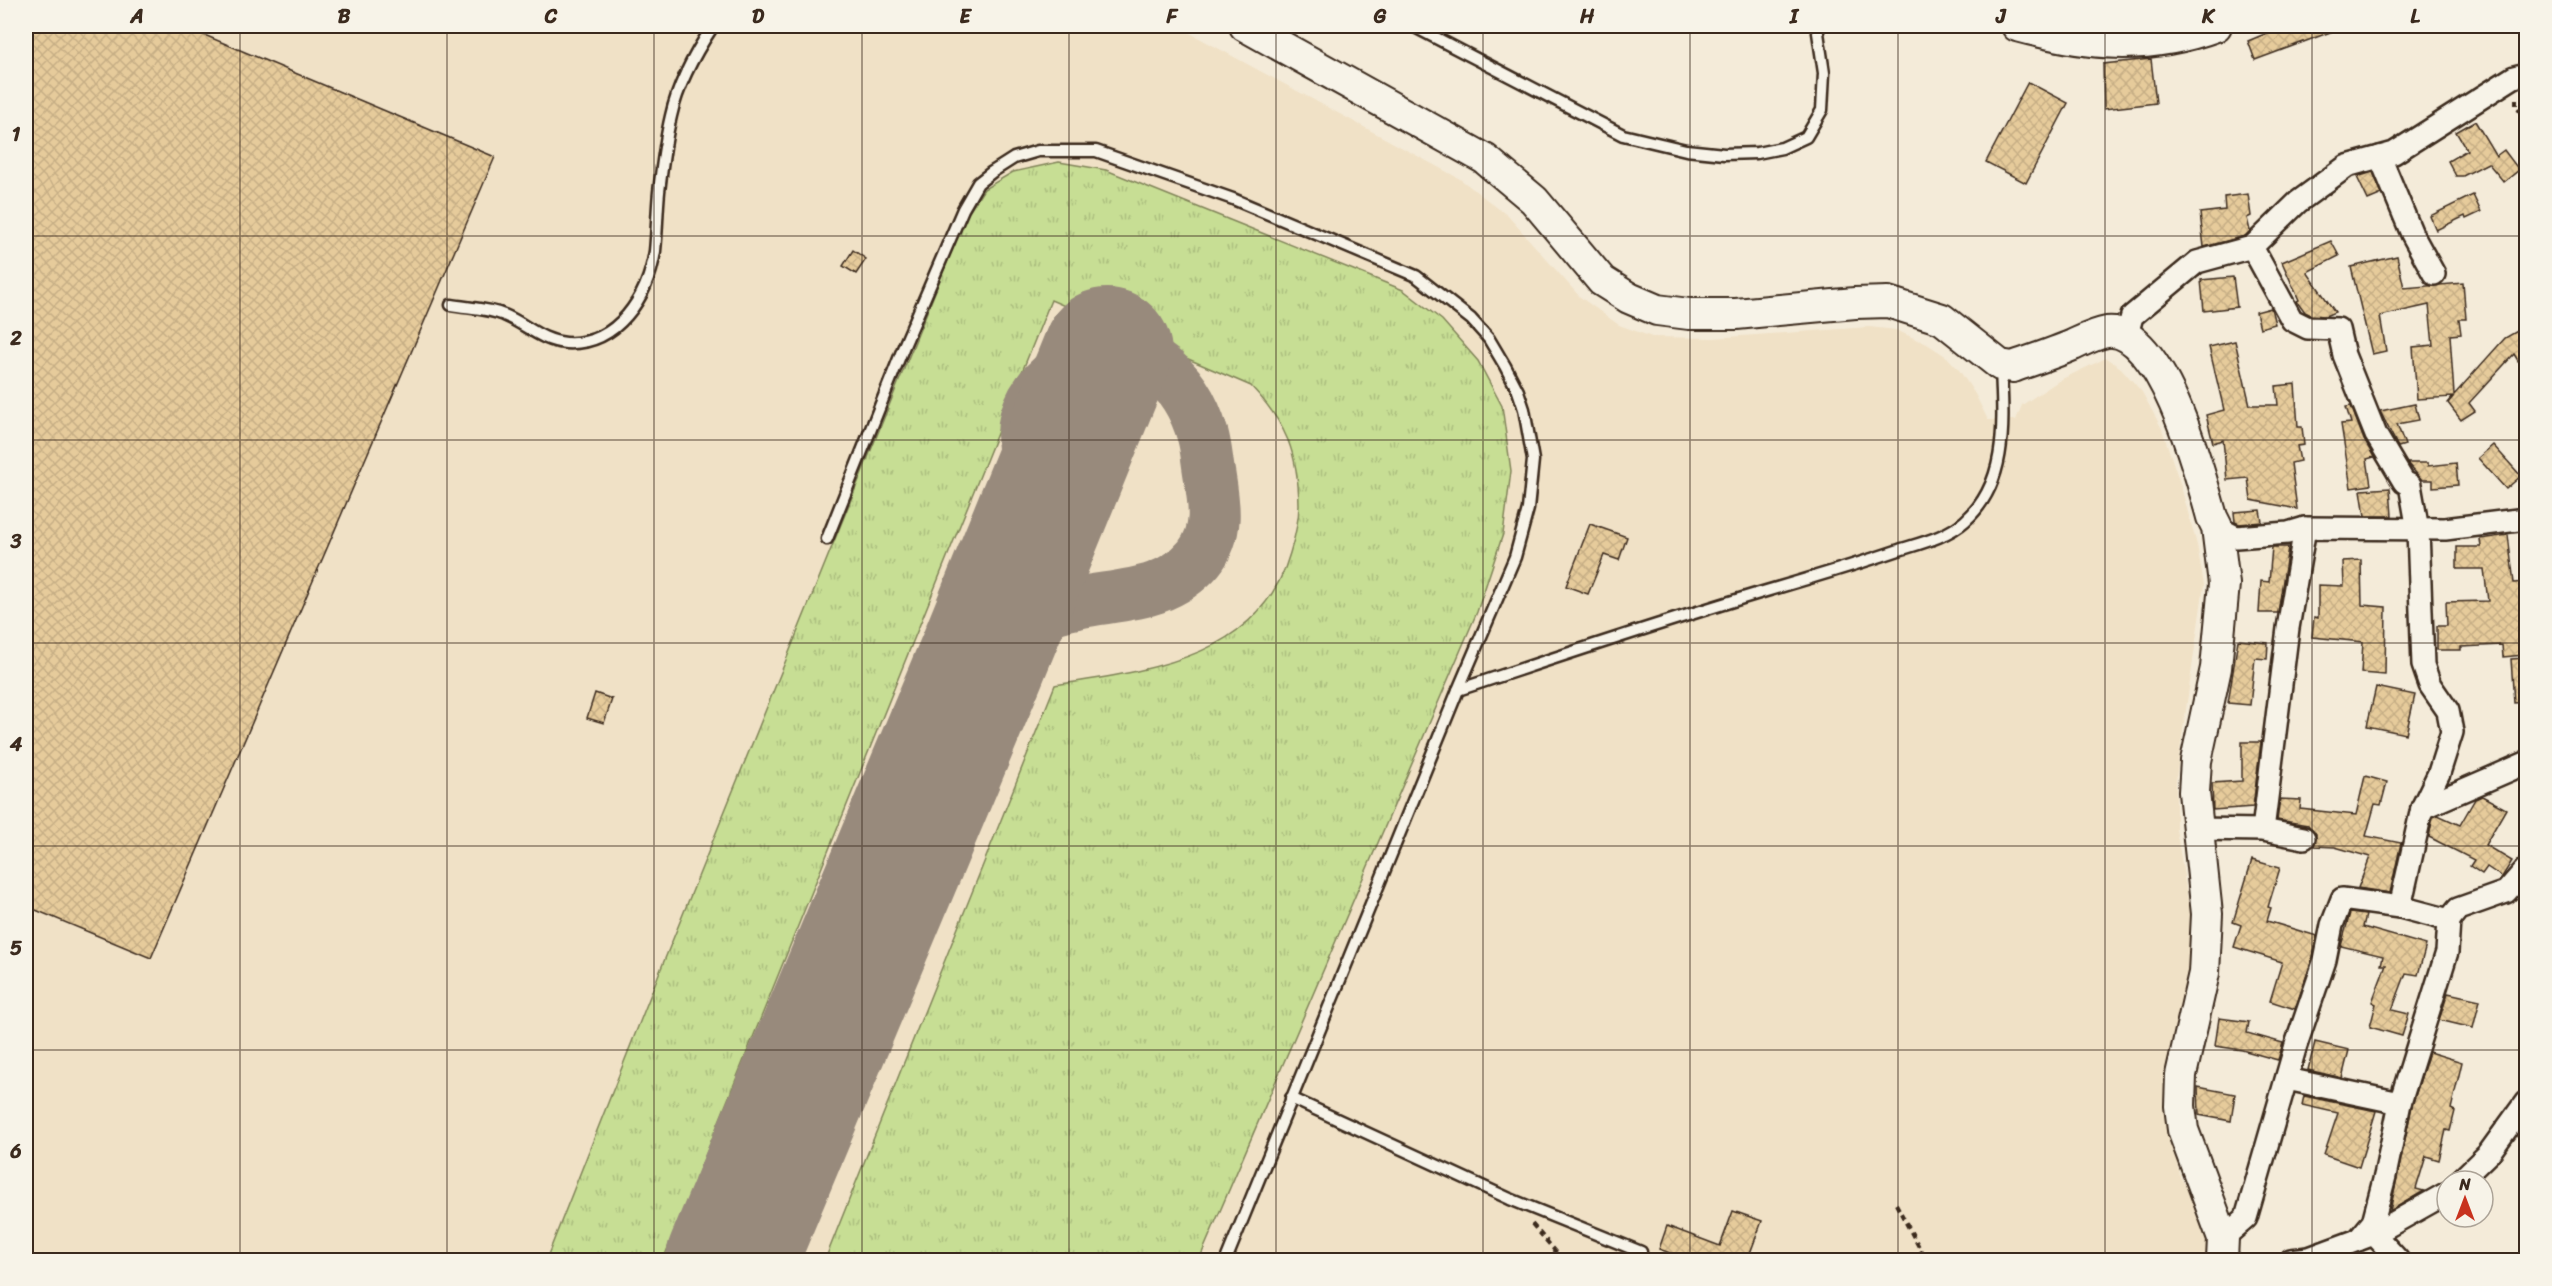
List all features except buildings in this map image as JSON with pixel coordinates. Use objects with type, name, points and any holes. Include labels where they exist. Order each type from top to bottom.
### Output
[{"type":"main road","points":[[1245,26],[1485,159],[1534,200],[1602,281],[1629,298],[1657,310],[1689,314],[1736,314],[1888,302],[1942,319],[2001,366],[2013,367],[2023,364],[2108,332],[2127,335],[2148,357],[2175,403],[2191,442],[2212,517],[2217,527],[2224,584],[2216,668],[2196,761],[2194,792],[2207,914],[2204,973],[2181,1075],[2180,1106],[2183,1130],[2222,1249]]},
{"type":"main road","points":[[2017,26],[2088,42],[2119,45],[2152,43],[2193,34],[2216,26]]},
{"type":"street","points":[[2127,335],[2132,316],[2197,262],[2252,247],[2298,202],[2347,166],[2394,153],[2514,77],[2526,74]]},
{"type":"street","points":[[2380,157],[2412,234],[2434,274]]},
{"type":"street","points":[[2252,247],[2292,320],[2308,328],[2338,329],[2344,356],[2376,435],[2404,482],[2410,485],[2418,530],[2423,665],[2430,685],[2448,711],[2452,732],[2439,773],[2422,808],[2400,907]]},
{"type":"street","points":[[2217,527],[2236,537],[2288,533],[2305,528],[2418,530],[2464,528],[2526,519]]},
{"type":"street","points":[[2263,830],[2288,628],[2305,528]]},
{"type":"street","points":[[2422,808],[2526,763]]},
{"type":"street","points":[[2198,829],[2263,830],[2304,838]]},
{"type":"street","points":[[2366,1237],[2373,1222],[2385,1176],[2400,1103],[2447,952],[2449,920],[2458,909],[2506,892],[2526,869]]},
{"type":"street","points":[[2222,1249],[2246,1218],[2325,960],[2332,924],[2342,899],[2400,907],[2449,920]]},
{"type":"street","points":[[2287,1079],[2400,1103]]},
{"type":"street","points":[[2472,1169],[2489,1153],[2526,1101]]},
{"type":"street","points":[[2291,1260],[2309,1258],[2366,1237],[2435,1200]]},
{"type":"street","points":[[2366,1237],[2398,1260]]},
{"type":"lane","points":[[451,305],[504,315],[550,341],[585,342],[601,337],[617,327],[629,314],[649,276],[655,251],[663,151],[671,113],[697,51],[713,26]]},
{"type":"lane","points":[[1413,26],[1623,135],[1686,150],[1724,154],[1757,153],[1782,148],[1806,137],[1822,110],[1824,73],[1817,26]]},
{"type":"lane","points":[[826,539],[904,346],[963,209],[978,183],[1014,158],[1038,151],[1068,149],[1096,151],[1233,199],[1416,276],[1453,303],[1489,339],[1514,383],[1524,410],[1532,449],[1532,480],[1528,509],[1515,557],[1458,690],[1226,1260]]},
{"type":"lane","points":[[1458,690],[1692,613],[1852,566],[1945,534],[1965,521],[1984,497],[1998,462],[2003,427],[2001,366]]},
{"type":"lane","points":[[1291,1098],[1510,1199],[1641,1252]]},
{"type":"path","points":[[1510,1199],[1563,1260]]},
{"type":"path","points":[[1896,1204],[1926,1260]]},
{"type":"shaded area","points":[[26,26],[1177,26],[1460,179],[1508,216],[1580,297],[1619,325],[1652,337],[1713,338],[1869,327],[1896,330],[1927,344],[1947,357],[1975,394],[1988,420],[2016,420],[2022,405],[2060,380],[2106,358],[2121,368],[2142,392],[2162,429],[2197,545],[2204,585],[2176,778],[2176,829],[2194,935],[2174,1144],[2180,1177],[2206,1219],[2211,1245],[2209,1260],[26,1260]]},
{"type":"green space","points":[[1059,162],[1106,170],[1403,290],[1442,320],[1478,361],[1502,406],[1511,471],[1503,534],[1477,612],[1199,1260],[825,1260],[1055,685],[1162,665],[1196,653],[1227,637],[1254,616],[1275,588],[1295,535],[1299,504],[1293,454],[1273,413],[1251,386],[1051,300],[663,1260],[546,1260],[658,976],[965,218],[984,189],[1013,172]]},
{"type":"taxiway","points":[[982,660],[1036,617],[1075,603],[1132,594],[1168,583],[1184,572],[1206,548],[1213,527],[1214,506],[1203,436],[1185,396],[1173,380],[1158,367],[1141,358],[1122,354],[1101,355],[1078,361],[1060,371],[1038,392],[1023,427],[1030,496],[1023,559]]},
{"type":"runway","points":[[731,1260],[982,660],[1107,353]]}]
